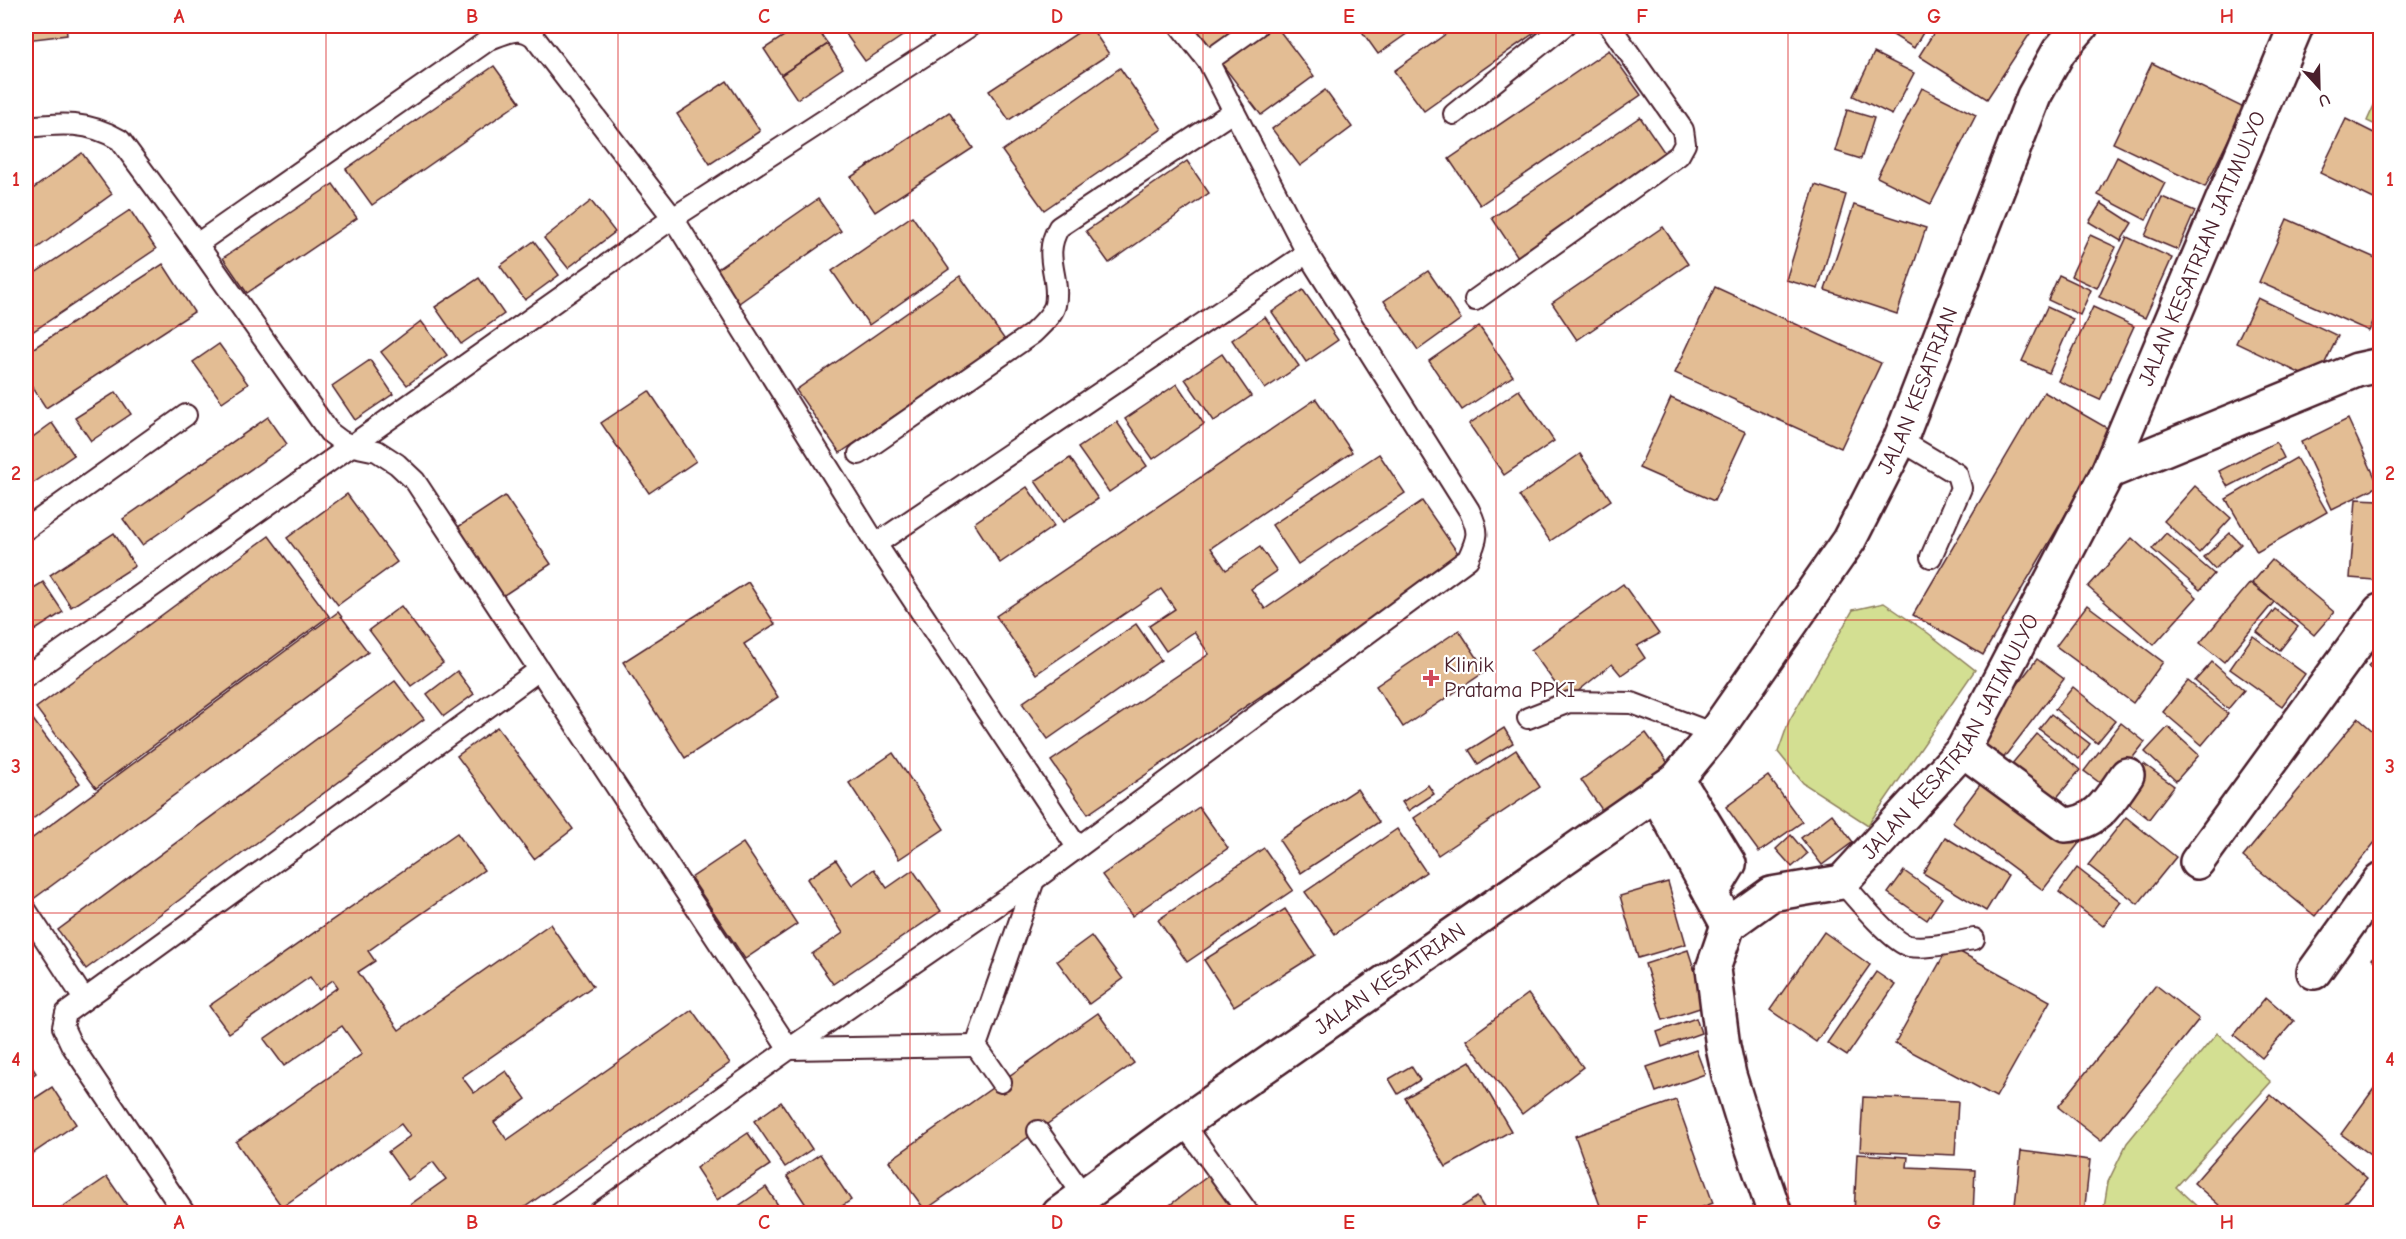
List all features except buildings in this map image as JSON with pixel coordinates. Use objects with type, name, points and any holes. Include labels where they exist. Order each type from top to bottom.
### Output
[{"type":"street","name":"JALAN KESATRIAN","points":[[1071,1205],[1182,1123],[1667,786],[1714,734],[1849,540],[1900,440],[2034,96],[2059,51],[2081,26]]},
{"type":"street","name":"JALAN KESATRIAN JATIMULYO","points":[[1842,882],[1963,750],[2108,472],[2296,26]]},
{"type":"street","points":[[2108,472],[2357,370],[2380,365]]},
{"type":"street","points":[[2197,862],[2380,611]]},
{"type":"street","points":[[1963,750],[2065,825],[2080,824],[2099,814],[2127,775]]},
{"type":"street","points":[[1667,786],[1729,864],[1771,894]]},
{"type":"street","points":[[1667,786],[1711,894],[1728,925]]},
{"type":"street","points":[[1711,894],[1729,864]]},
{"type":"street","points":[[2313,972],[2380,880]]},
{"type":"street","points":[[1775,1214],[1735,1096],[1723,1047],[1713,969],[1728,925],[1771,894],[1842,882]]},
{"type":"lane","points":[[26,676],[673,218],[970,26]]},
{"type":"lane","points":[[559,1214],[789,1049],[1034,880],[1468,559],[1477,539],[1477,527],[1469,510],[1307,253],[1208,61],[1180,26]]},
{"type":"lane","points":[[1208,61],[1257,26]]},
{"type":"lane","points":[[1454,114],[1564,26]]},
{"type":"lane","points":[[1475,300],[1679,155],[1685,144],[1683,130],[1610,26]]},
{"type":"lane","points":[[197,244],[490,39],[512,31],[527,31],[534,36],[673,218],[876,544],[1077,847]]},
{"type":"lane","points":[[859,454],[1032,334],[1046,320],[1054,307],[1056,291],[1051,248],[1053,237],[1059,228],[1234,111]]},
{"type":"lane","points":[[26,127],[76,124],[103,129],[120,140],[197,244],[329,432],[352,446],[377,450],[397,464],[415,482],[789,1049]]},
{"type":"lane","points":[[876,544],[1307,253]]},
{"type":"lane","points":[[26,529],[186,415]]},
{"type":"lane","points":[[1900,440],[1958,474],[1962,488],[1931,557]]},
{"type":"lane","points":[[185,1214],[71,1044],[63,1027],[66,1014],[539,670]]},
{"type":"lane","points":[[1528,718],[1569,702],[1632,703],[1714,734]]},
{"type":"lane","points":[[976,1046],[1034,880]]},
{"type":"lane","points":[[1842,882],[1871,914],[1907,945],[1920,946],[1974,939]]},
{"type":"lane","points":[[26,910],[84,999]]},
{"type":"lane","points":[[789,1049],[976,1046]]},
{"type":"lane","points":[[976,1046],[1000,1082]]},
{"type":"lane","points":[[1182,1123],[1249,1214]]},
{"type":"lane","points":[[1038,1131],[1071,1205]]},
{"type":"green space","points":[[2380,92],[2380,127],[2367,121]]},
{"type":"green space","points":[[1884,603],[1928,633],[1975,670],[1868,825],[1803,783],[1778,752],[1789,721],[1853,610]]},
{"type":"green space","points":[[2217,1033],[2271,1082],[2176,1187],[2204,1213],[2103,1213],[2108,1182],[2127,1143]]},
{"type":"place","name":"Klinik Pratama PPKI","points":[[1431,678]]}]
